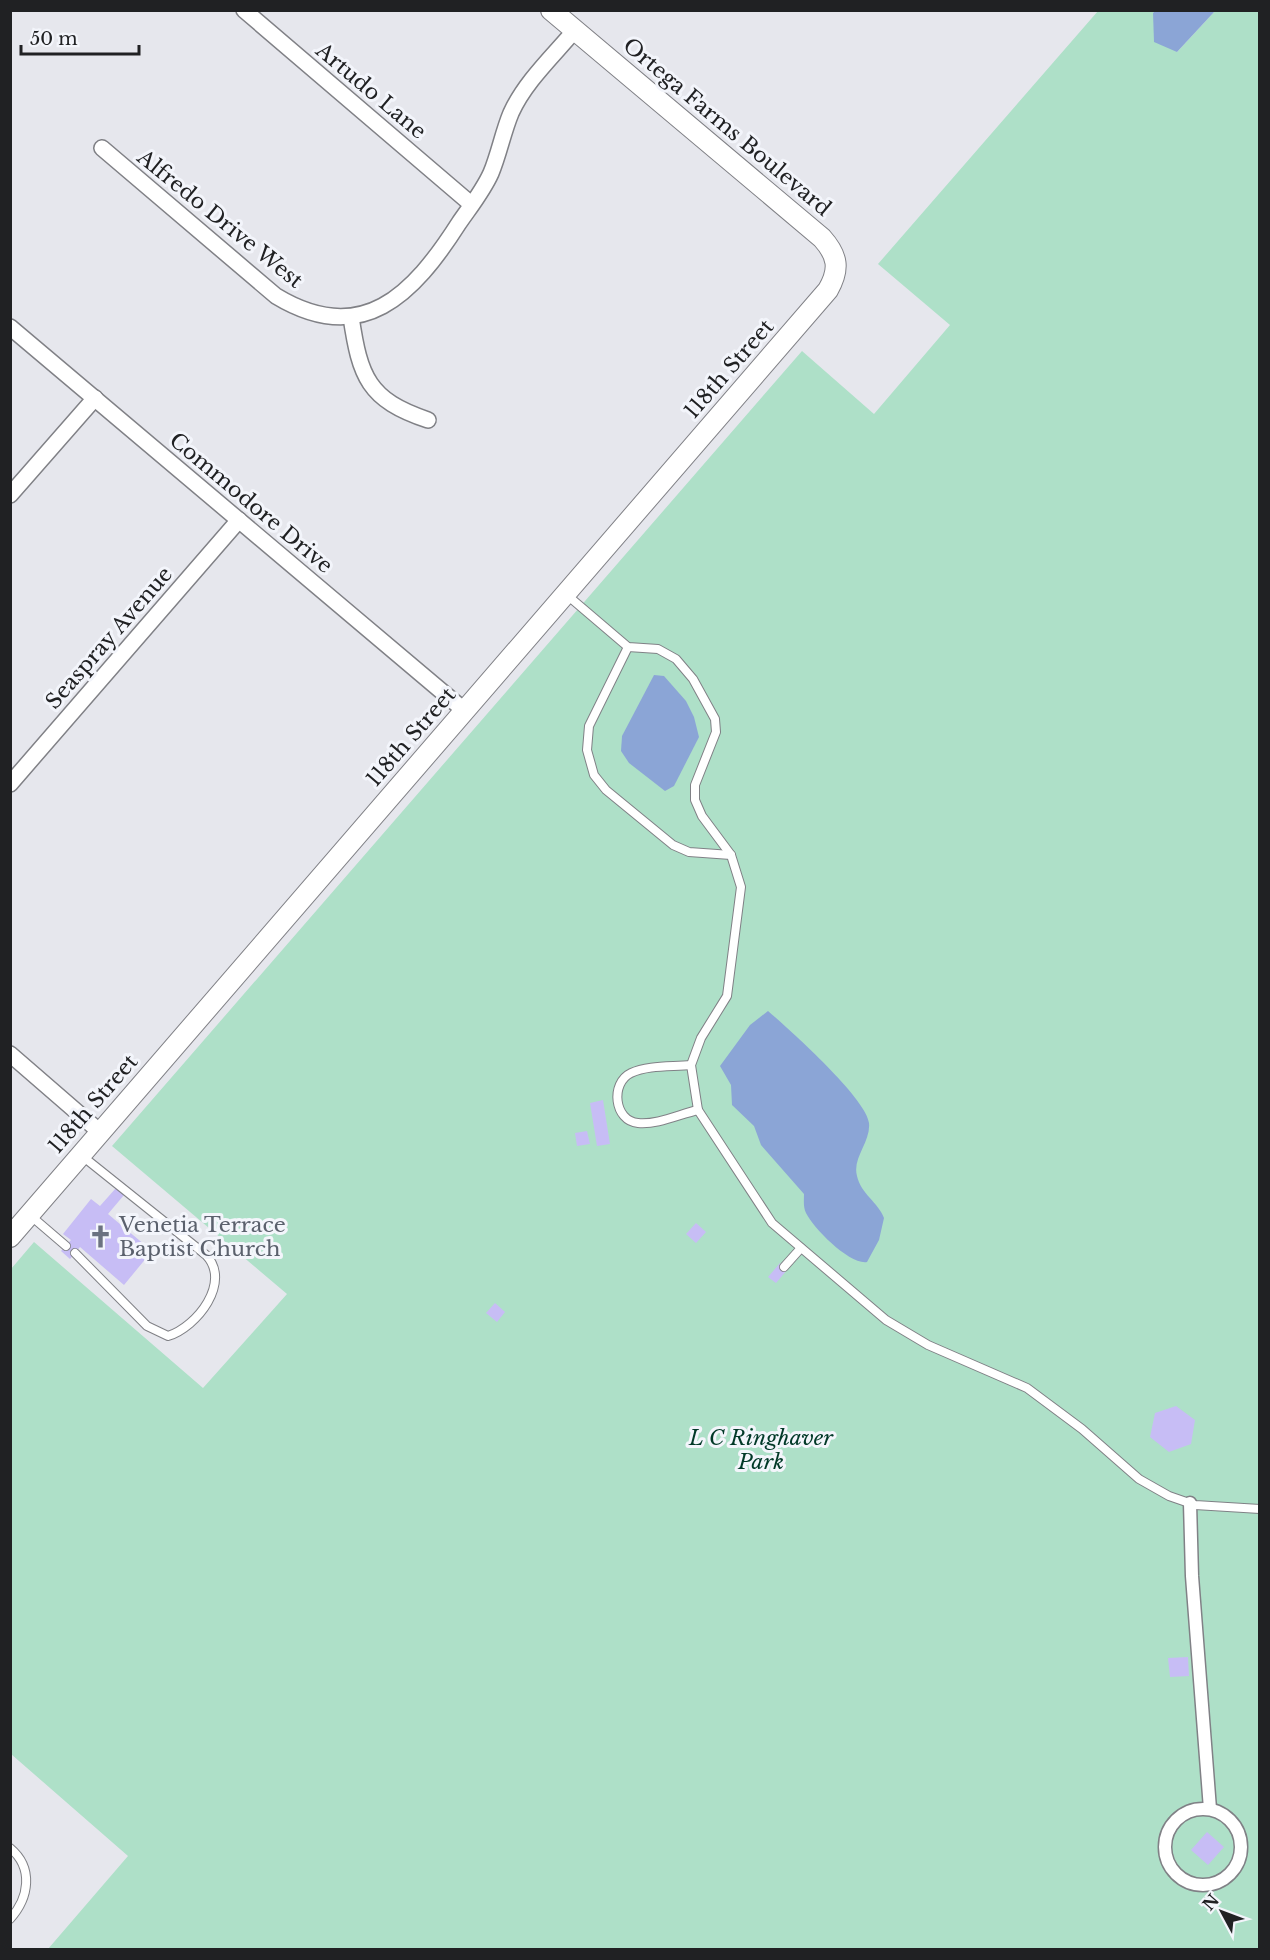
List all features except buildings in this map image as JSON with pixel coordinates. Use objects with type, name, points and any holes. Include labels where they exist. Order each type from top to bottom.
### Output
[{"type":"street","name":"Artudo Lane","points":[[244,10],[471,204]]},
{"type":"street","name":"Ortega Farms Boulevard","points":[[551,10],[822,238],[833,250],[837,262]]},
{"type":"street","points":[[428,420],[400,411],[378,393],[364,375],[357,354],[351,317],[373,311],[396,298],[416,280],[443,248],[490,175],[511,113],[519,99],[575,30]]},
{"type":"street","name":"Alfredo Drive West","points":[[102,148],[276,296],[296,308],[314,314],[333,318],[351,317]]},
{"type":"street","name":"118th Street","points":[[10,1237],[567,595],[828,290],[836,276],[837,262]]},
{"type":"street","name":"Commodore Drive","points":[[10,327],[465,711]]},
{"type":"street","points":[[10,495],[95,398]]},
{"type":"street","name":"Seaspray Avenue","points":[[10,784],[239,520]]},
{"type":"street","points":[[10,1054],[100,1132]]},
{"type":"street","points":[[1190,1503],[1192,1576],[1210,1809]]},
{"type":"street","points":[[1197,1809],[1210,1809],[1221,1813],[1235,1826],[1241,1844],[1240,1856],[1227,1877],[1203,1885],[1191,1883],[1180,1877],[1169,1862],[1165,1844],[1168,1832],[1185,1814],[1197,1809]]},
{"type":"lane","points":[[567,595],[628,647],[648,647],[668,653],[693,679],[712,709],[716,732],[695,785],[695,800],[702,816],[731,855],[741,887],[730,986],[727,996],[697,1046],[691,1065],[698,1110],[772,1222],[869,1306],[905,1332],[928,1345],[1028,1388],[1082,1429],[1133,1476],[1169,1496],[1190,1503],[1211,1507],[1260,1509]]},
{"type":"lane","points":[[628,647],[589,726],[587,750],[594,775],[606,790],[673,845],[688,852],[731,855]]},
{"type":"lane","points":[[691,1065],[639,1070],[622,1079],[617,1091],[621,1113],[638,1123],[698,1110]]},
{"type":"lane","points":[[75,1253],[147,1326],[168,1336],[178,1332],[196,1317],[208,1300],[215,1281],[214,1267],[206,1255],[81,1155]]},
{"type":"lane","points":[[30,1215],[66,1246]]},
{"type":"lane","points":[[784,1267],[801,1248]]},
{"type":"lane","points":[[10,1848],[27,1870],[27,1892],[10,1919]]},
{"type":"green space","name":"L C Ringhaver Park","points":[[1098,11],[1156,11],[1153,13],[1177,52],[1215,11],[1259,11],[1259,1949],[48,1949],[128,1856],[11,1754],[11,1269],[34,1242],[203,1388],[287,1294],[112,1146],[802,351],[874,414],[950,325],[878,264]]},
{"type":"water","points":[[1156,10],[1215,11],[1177,52],[1154,42],[1153,13]]},
{"type":"water","points":[[654,675],[664,676],[686,701],[694,717],[699,737],[674,786],[665,791],[629,763],[621,751],[622,736]]},
{"type":"water","points":[[768,1011],[826,1065],[865,1112],[869,1130],[857,1163],[857,1176],[862,1188],[884,1218],[879,1240],[867,1262],[851,1258],[842,1252],[810,1220],[805,1211],[804,1194],[761,1145],[754,1126],[732,1105],[731,1085],[720,1066],[750,1025]]},
{"type":"place","name":"Venetia Terrace Baptist Church","points":[[101,1237]]}]
